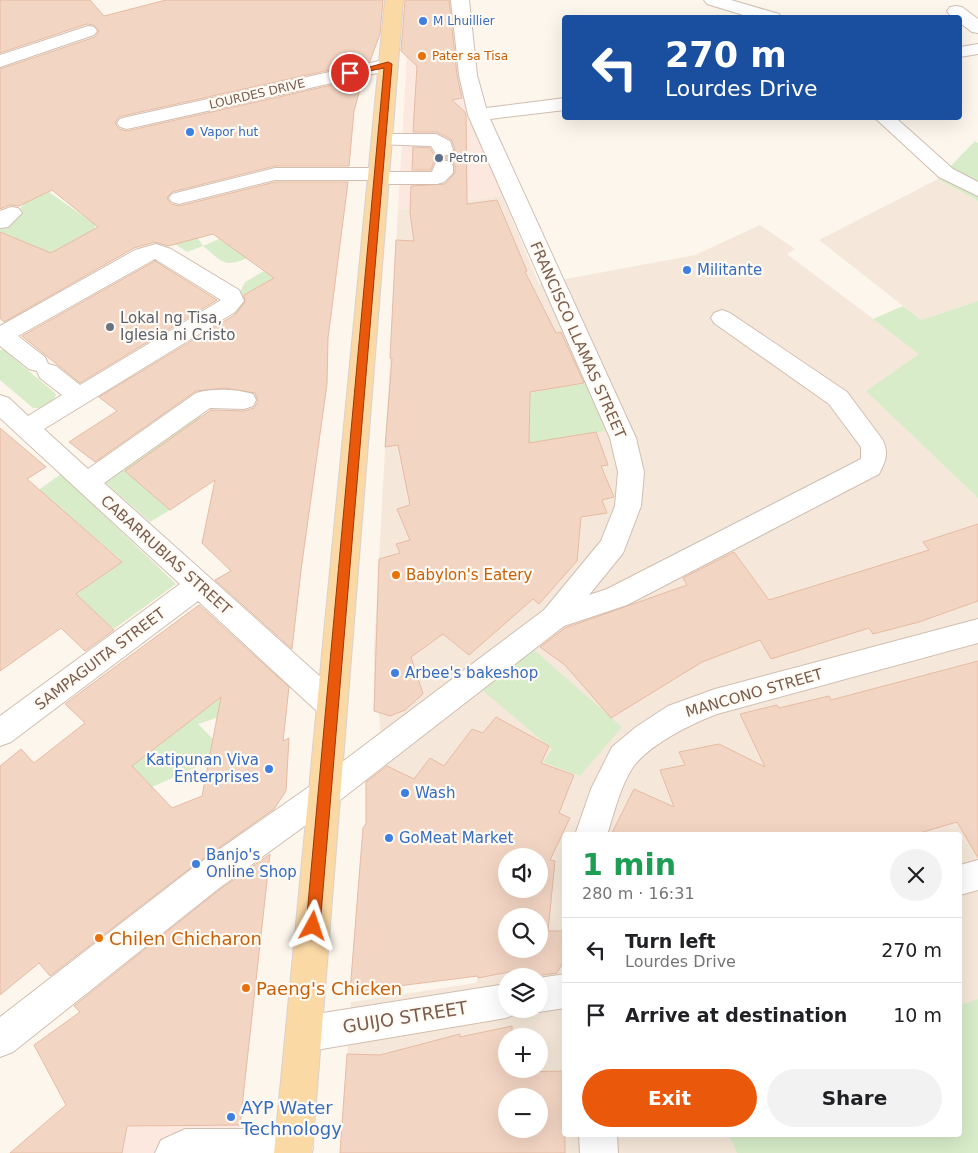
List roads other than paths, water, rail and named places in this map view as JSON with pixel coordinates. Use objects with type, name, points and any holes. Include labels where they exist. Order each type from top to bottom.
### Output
[{"type":"main road","points":[[294,1150],[394,0]]},
{"type":"street","name":"FRANCISCO LLAMAS STREET","points":[[0,1039],[206,878],[324,794],[554,618],[614,546],[628,506],[631,472],[623,438],[478,115],[468,75],[460,0]]},
{"type":"street","points":[[712,0],[763,15]]},
{"type":"street","points":[[766,0],[772,15]]},
{"type":"street","points":[[956,11],[961,15]]},
{"type":"street","points":[[962,16],[978,28]]},
{"type":"street","points":[[0,61],[88,31]]},
{"type":"street","points":[[962,52],[978,49]]},
{"type":"street","name":"LOURDES DRIVE","points":[[127,123],[388,64]]},
{"type":"street","points":[[478,115],[562,104]]},
{"type":"street","points":[[887,120],[946,173],[978,190]]},
{"type":"street","points":[[179,198],[275,174],[437,178],[443,173],[443,145],[436,140],[382,140]]},
{"type":"street","points":[[10,419],[78,396],[227,307],[233,301],[231,295],[156,251],[143,255],[2,335],[4,342],[78,396]]},
{"type":"street","points":[[554,618],[617,596],[870,467],[874,458],[873,445],[838,398],[722,318]]},
{"type":"street","points":[[86,483],[206,399],[244,400]]},
{"type":"street","name":"CABARRUBIAS STREET","points":[[10,419],[86,483],[332,706]]},
{"type":"street","name":"SAMPAGUITA STREET","points":[[0,733],[199,585]]},
{"type":"street","name":"MANCONO STREET","points":[[592,832],[607,789],[623,757],[647,736],[679,715],[715,702],[978,631]]},
{"type":"street","points":[[962,879],[978,874]]},
{"type":"street","points":[[548,994],[562,991]]},
{"type":"street","name":"GUIJO STREET","points":[[304,1034],[498,1002]]},
{"type":"street","points":[[598,1137],[599,1153]]},
{"type":"street","points":[[174,1153],[185,1148],[294,1150]]},
{"type":"place","name":"M Lhuillier","points":[[423,21]]},
{"type":"place","name":"Pater sa Tisa","points":[[422,56]]},
{"type":"place","name":"Vapor hut","points":[[190,132]]},
{"type":"place","name":"Petron","points":[[439,158]]},
{"type":"place","name":"Militante","points":[[687,270]]},
{"type":"place","name":"Lokal ng Tisa, Iglesia ni Cristo","points":[[110,327]]},
{"type":"place","name":"Babylon's Eatery","points":[[396,575]]},
{"type":"place","name":"Arbee's bakeshop","points":[[395,673]]},
{"type":"place","name":"Katipunan Viva Enterprises","points":[[269,769]]},
{"type":"place","name":"Wash","points":[[405,793]]},
{"type":"place","name":"GoMeat Market","points":[[389,838]]},
{"type":"place","name":"Banjo's Online Shop","points":[[196,864]]},
{"type":"place","name":"Chilen Chicharon","points":[[99,938]]},
{"type":"place","name":"Paeng's Chicken","points":[[246,988]]},
{"type":"place","name":"AYP Water Technology","points":[[231,1117]]}]
